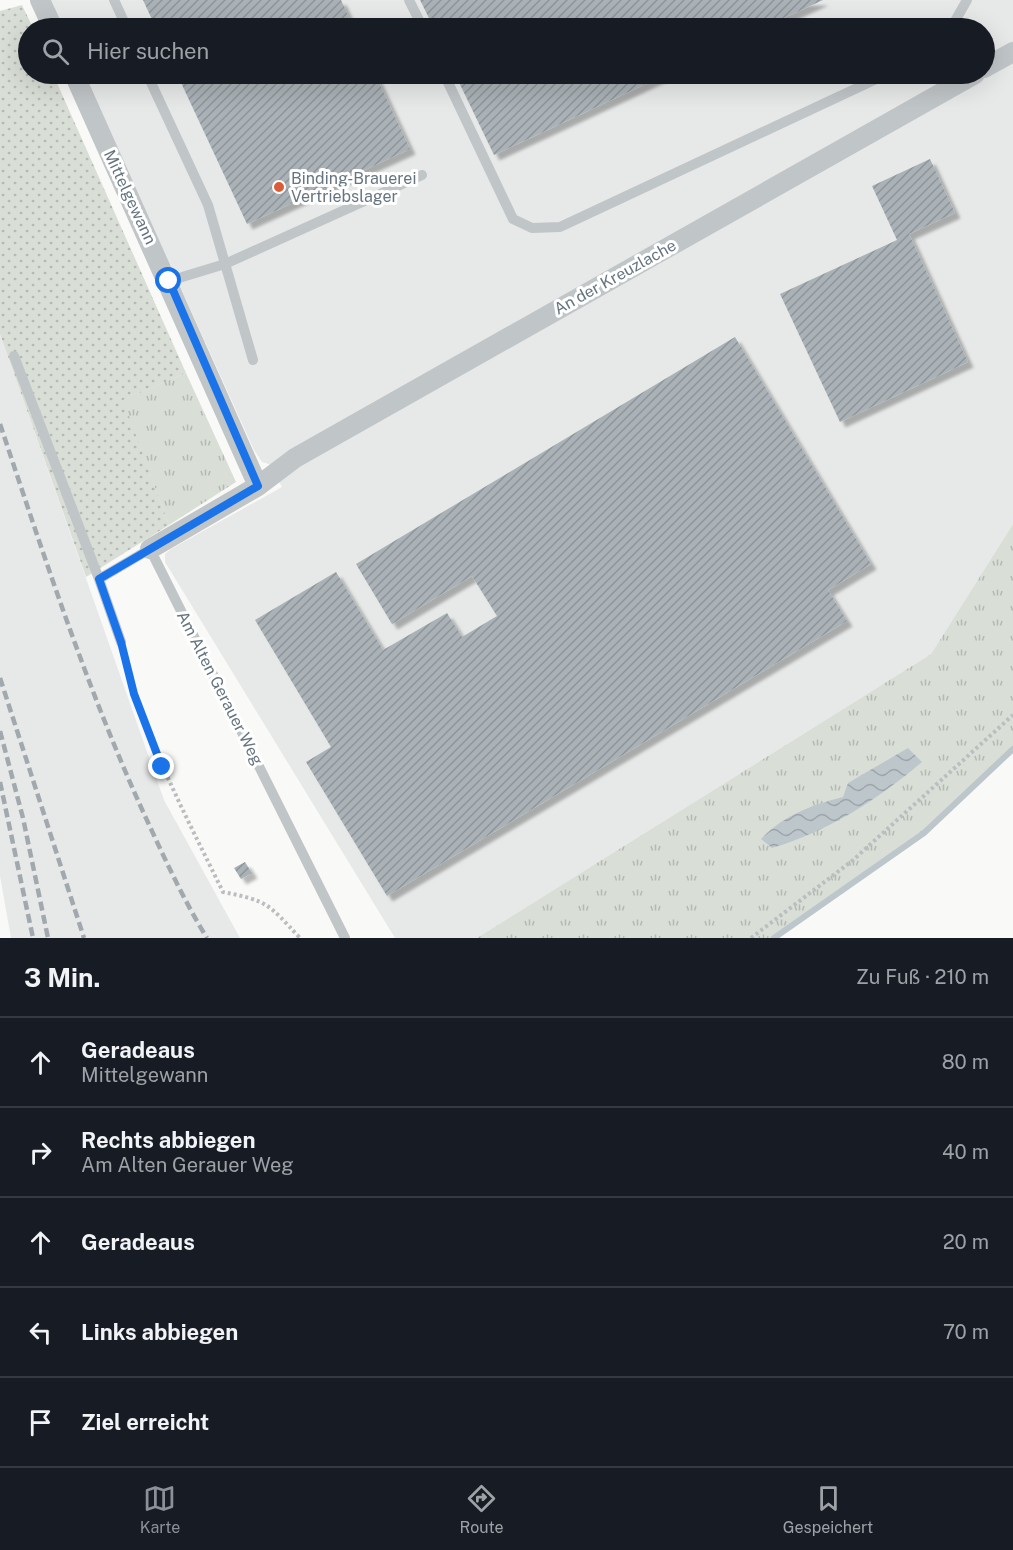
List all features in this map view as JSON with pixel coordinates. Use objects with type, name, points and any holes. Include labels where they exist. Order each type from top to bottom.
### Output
[{"type":"street","points":[[40,0],[48,18]]},
{"type":"street","points":[[995,62],[1013,52]]},
{"type":"street","name":"Mittelgewann","points":[[79,84],[169,281],[258,486]]},
{"type":"street","name":"An der Kreuzlache","points":[[258,486],[296,458],[957,84]]},
{"type":"street","points":[[150,549],[258,486]]},
{"type":"lane","points":[[114,0],[122,18]]},
{"type":"lane","points":[[410,0],[418,18]]},
{"type":"lane","points":[[957,18],[967,0]]},
{"type":"lane","points":[[152,84],[208,205],[253,360]]},
{"type":"lane","points":[[449,84],[513,219],[532,228],[560,227],[866,84]]},
{"type":"lane","points":[[169,281],[225,264],[422,175]]},
{"type":"lane","points":[[14,356],[121,642]]},
{"type":"lane","points":[[99,579],[150,549]]},
{"type":"lane","name":"Am Alten Gerauer Weg","points":[[150,549],[345,938]]},
{"type":"path","points":[[121,642],[134,694],[162,767],[223,892],[257,898],[268,904],[300,938]]},
{"type":"path","points":[[751,938],[852,861],[1013,715]]},
{"type":"shaded area","points":[[51,0],[1013,0],[1013,524],[931,654],[477,938],[395,938],[165,562],[165,554],[171,549],[282,487],[269,464],[262,462],[254,450],[89,84],[995,84],[995,18],[59,18]]},
{"type":"shaded area","points":[[0,334],[164,800],[240,938],[11,938],[0,876]]},
{"type":"green space","points":[[22,5],[28,18],[18,18],[18,84],[57,84],[186,373],[123,400],[169,525],[86,577],[0,334],[0,11]]},
{"type":"green space","points":[[186,373],[236,482],[169,525],[122,400]]},
{"type":"green space","points":[[1013,524],[1013,749],[924,833],[774,938],[477,938],[931,654]]},
{"type":"water","points":[[908,748],[922,762],[888,789],[852,813],[813,833],[772,848],[761,839],[789,817],[843,797],[848,783]]},
{"type":"building","points":[[143,0],[341,0],[349,18],[151,18]]},
{"type":"building","points":[[420,0],[823,0],[784,18],[429,18]]},
{"type":"building","name":"Binding-Brauerei Vertriebslager","points":[[182,84],[380,84],[410,149],[247,224]]},
{"type":"building","points":[[460,84],[646,84],[494,155]]},
{"type":"building","points":[[930,159],[955,213],[909,234],[968,362],[840,422],[780,294],[897,240],[872,186]]},
{"type":"building","points":[[735,337],[871,564],[828,590],[847,621],[387,896],[306,762],[331,747],[255,620],[336,572],[383,650],[447,613],[462,637],[497,616],[472,576],[392,624],[356,564]]},
{"type":"building","points":[[245,862],[252,873],[241,879],[234,868]]},
{"type":"waterway","points":[[774,938],[924,833],[1013,749]]},
{"type":"railway","points":[[0,424],[67,622],[104,720],[159,847],[207,938]]},
{"type":"railway","points":[[0,678],[84,938]]},
{"type":"railway","points":[[0,731],[23,818],[48,938]]},
{"type":"railway","points":[[0,782],[33,938]]},
{"type":"place","name":"Binding-Brauerei Vertriebslager","points":[[279,187]]},
{"type":"route","points":[[162,767],[134,694],[121,642],[99,579],[258,486],[169,281]]}]
